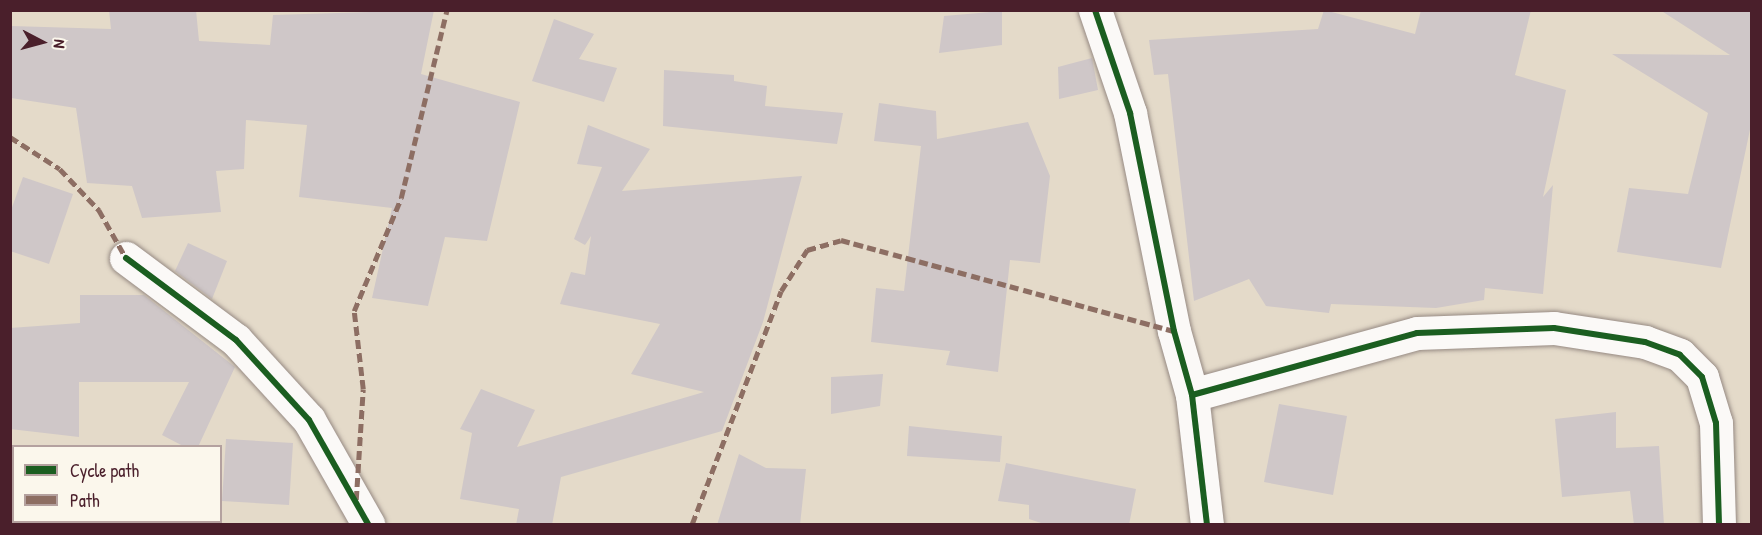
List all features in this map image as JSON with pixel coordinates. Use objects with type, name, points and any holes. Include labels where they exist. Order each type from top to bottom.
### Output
[{"type":"street","points":[[1095,10],[1130,113],[1174,331],[1192,395],[1207,525]]},
{"type":"street","points":[[126,258],[236,340],[309,420],[368,525]]},
{"type":"street","points":[[1192,395],[1417,333],[1554,328],[1645,342],[1680,355],[1702,376],[1716,423],[1719,525]]},
{"type":"building","points":[[109,10],[196,10],[199,41],[270,45],[273,15],[434,10],[421,74],[520,102],[487,241],[445,237],[428,306],[372,298],[392,208],[299,197],[307,125],[246,120],[244,169],[216,171],[221,212],[142,218],[132,186],[87,183],[76,108],[11,98],[11,26],[111,29]]},
{"type":"building","points":[[1324,10],[1415,34],[1421,10],[1531,10],[1515,75],[1566,90],[1543,197],[1553,185],[1543,294],[1485,288],[1484,300],[1436,308],[1331,304],[1329,313],[1266,306],[1249,279],[1194,301],[1168,74],[1154,75],[1149,40],[1318,29]]},
{"type":"building","points":[[1660,10],[1752,10],[1752,120],[1721,268],[1617,252],[1629,188],[1688,194],[1708,113],[1612,54],[1730,55]]},
{"type":"building","points":[[1002,11],[1002,45],[939,53],[944,16]]},
{"type":"building","points":[[554,19],[594,34],[579,59],[617,68],[604,102],[532,81]]},
{"type":"building","points":[[1092,58],[1098,90],[1059,99],[1058,67]]},
{"type":"building","points":[[664,70],[734,75],[734,81],[767,86],[765,106],[843,113],[837,144],[663,126]]},
{"type":"building","points":[[879,103],[936,111],[937,139],[1028,122],[1050,176],[1040,263],[1010,260],[998,372],[946,365],[950,351],[871,342],[876,288],[904,291],[921,146],[874,141]]},
{"type":"building","points":[[588,125],[650,149],[622,191],[802,176],[763,322],[722,431],[561,477],[552,525],[516,525],[519,509],[460,499],[472,433],[460,429],[481,389],[535,410],[517,447],[704,392],[631,374],[660,324],[560,304],[571,272],[585,275],[591,236],[585,245],[574,239],[602,167],[577,164]]},
{"type":"building","points":[[23,177],[73,194],[49,264],[10,251],[10,213]]},
{"type":"building","points":[[188,243],[227,261],[212,299],[175,271]]},
{"type":"building","points":[[80,295],[144,295],[235,367],[199,445],[181,445],[162,435],[189,382],[79,382],[79,437],[10,429],[10,328],[80,323]]},
{"type":"building","points":[[883,374],[880,406],[831,414],[831,377]]},
{"type":"building","points":[[1279,404],[1347,416],[1333,495],[1264,482]]},
{"type":"building","points":[[1616,412],[1616,448],[1659,446],[1664,525],[1634,525],[1630,491],[1562,497],[1555,419]]},
{"type":"building","points":[[909,426],[1002,436],[1000,462],[907,456]]},
{"type":"building","points":[[226,439],[293,443],[289,505],[222,501]]},
{"type":"building","points":[[739,454],[766,468],[806,469],[800,525],[717,525]]},
{"type":"building","points":[[1006,463],[1136,489],[1129,525],[1047,525],[1029,519],[1029,505],[998,501]]},
{"type":"marked path","points":[[356,500],[363,389],[354,311],[401,198],[447,10]]},
{"type":"marked path","points":[[10,137],[60,169],[99,210],[126,258]]},
{"type":"marked path","points":[[692,524],[781,291],[807,250],[841,240],[1174,331]]},
{"type":"cycle path","points":[[1095,10],[1130,113],[1174,331],[1192,395],[1207,524]]},
{"type":"cycle path","points":[[126,258],[236,340],[309,420],[368,524]]},
{"type":"cycle path","points":[[1192,395],[1417,333],[1554,328],[1645,342],[1680,355],[1702,377],[1716,423],[1719,524]]}]
